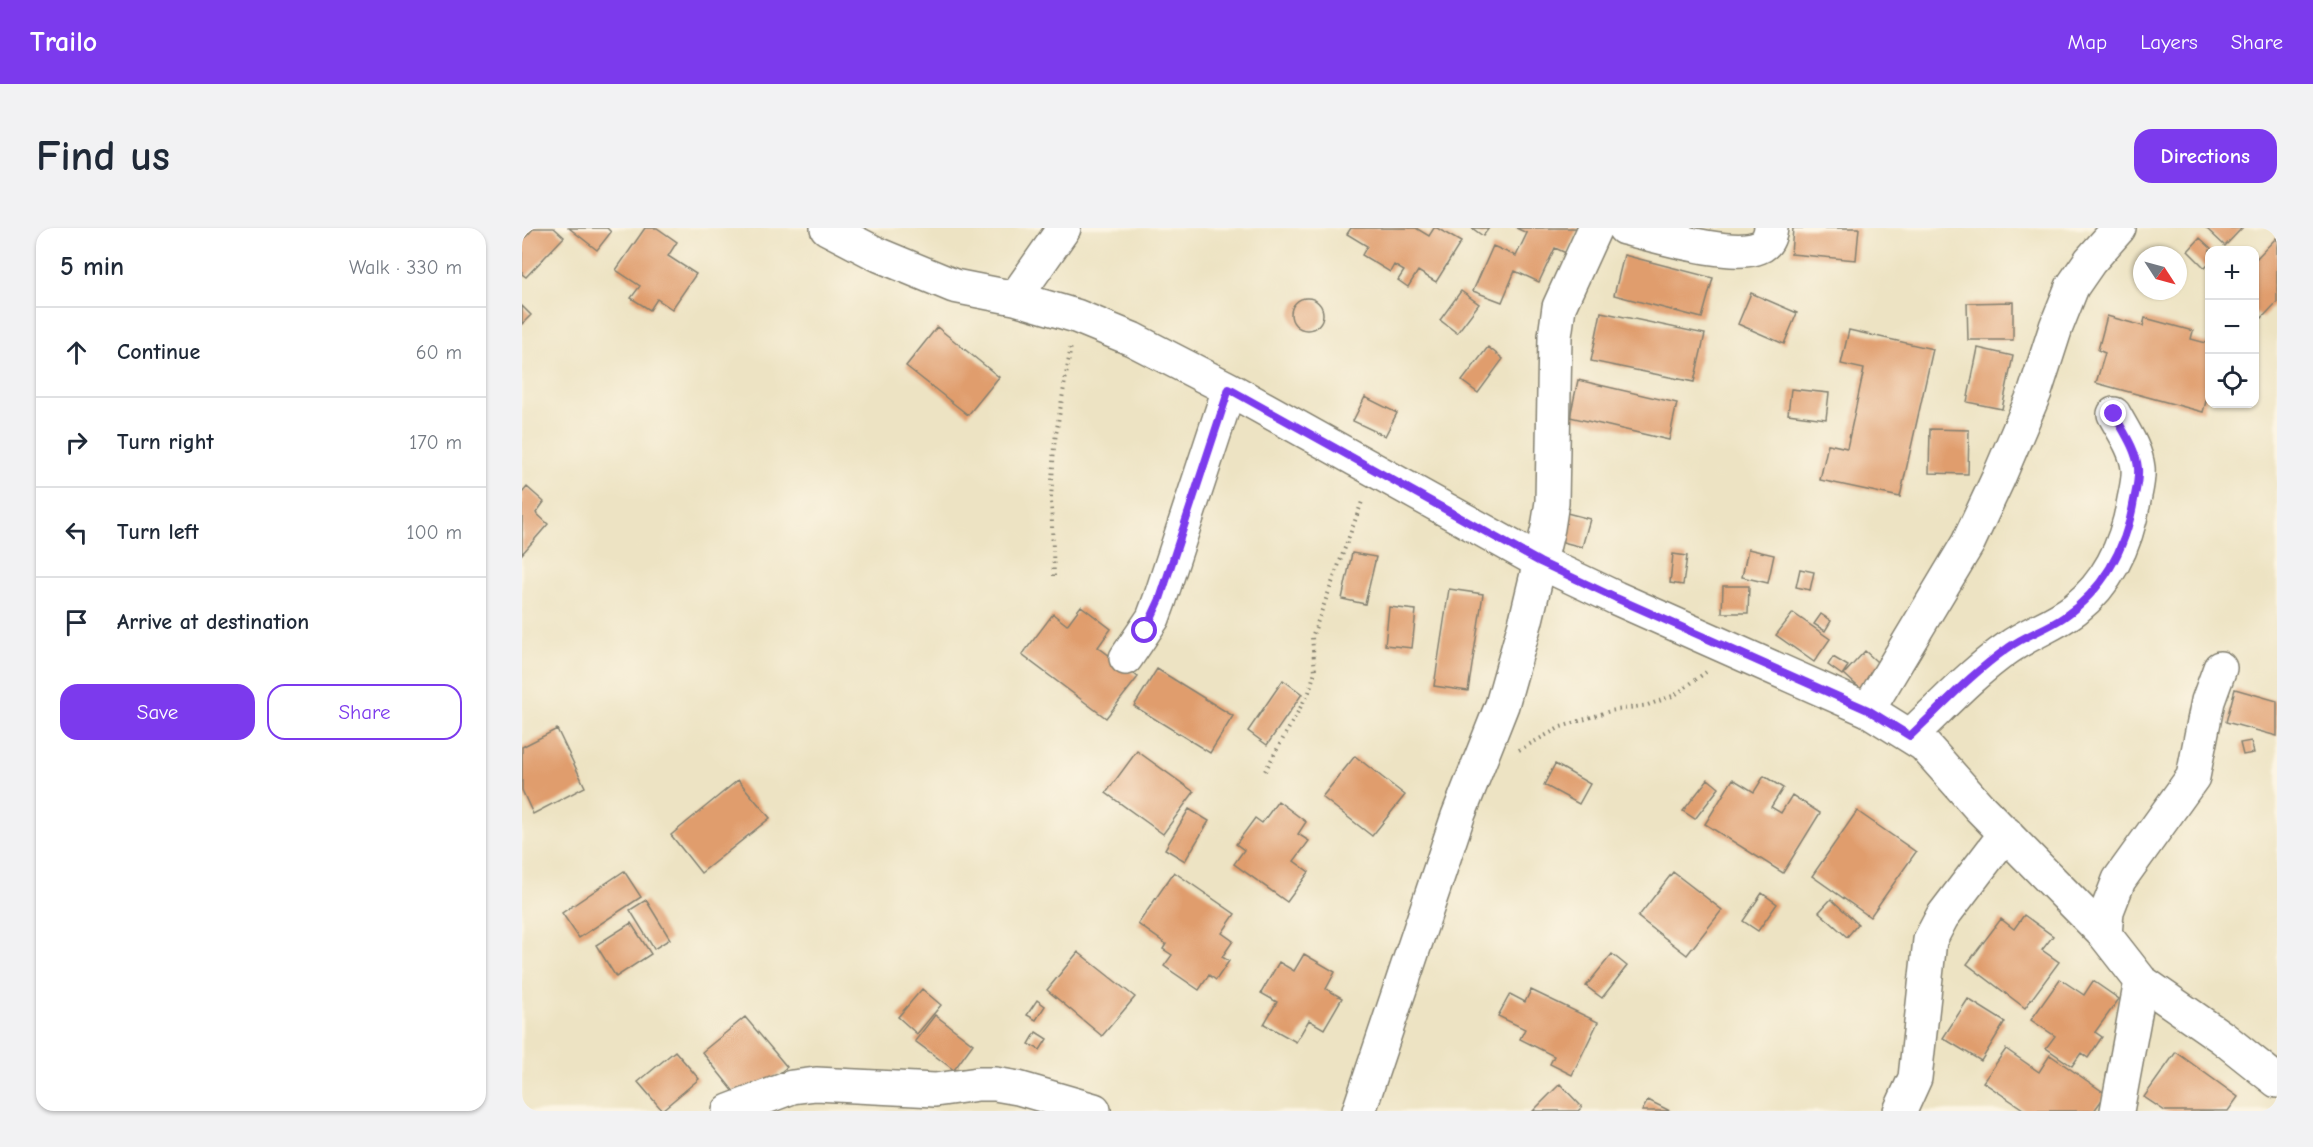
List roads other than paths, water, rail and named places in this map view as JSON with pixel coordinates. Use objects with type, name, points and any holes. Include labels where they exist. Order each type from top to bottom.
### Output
[{"type":"street","points":[[827,228],[879,255],[954,286],[1015,298],[1076,316],[1132,339],[1229,389],[1540,562],[1734,652],[1799,678],[1868,710],[1924,745],[1979,807],[2105,935],[2140,981],[2223,1038],[2277,1081]]},
{"type":"street","points":[[1015,298],[1064,228]]},
{"type":"street","points":[[1359,1111],[1417,935],[1502,705],[1540,562],[1552,502],[1555,336],[1559,307],[1595,228]]},
{"type":"street","points":[[1624,228],[1730,251],[1757,248],[1768,239],[1771,228]]},
{"type":"street","points":[[1868,710],[1919,627],[1978,522],[2035,393],[2056,327],[2072,287],[2090,261],[2119,228]]},
{"type":"street","points":[[1126,658],[1145,631],[1157,608],[1229,389]]},
{"type":"street","points":[[1910,736],[1991,661],[2024,637],[2061,619],[2099,585],[2118,555],[2132,516],[2138,469],[2135,455],[2114,414]]},
{"type":"street","points":[[2105,935],[2107,911],[2119,880],[2193,777],[2208,701],[2220,668]]},
{"type":"street","points":[[1900,1111],[1915,1078],[1930,940],[1942,917],[2006,833]]},
{"type":"street","points":[[2117,1111],[2140,981]]},
{"type":"street","points":[[729,1111],[792,1087],[816,1084],[935,1090],[995,1084],[1018,1088],[1094,1110]]}]
